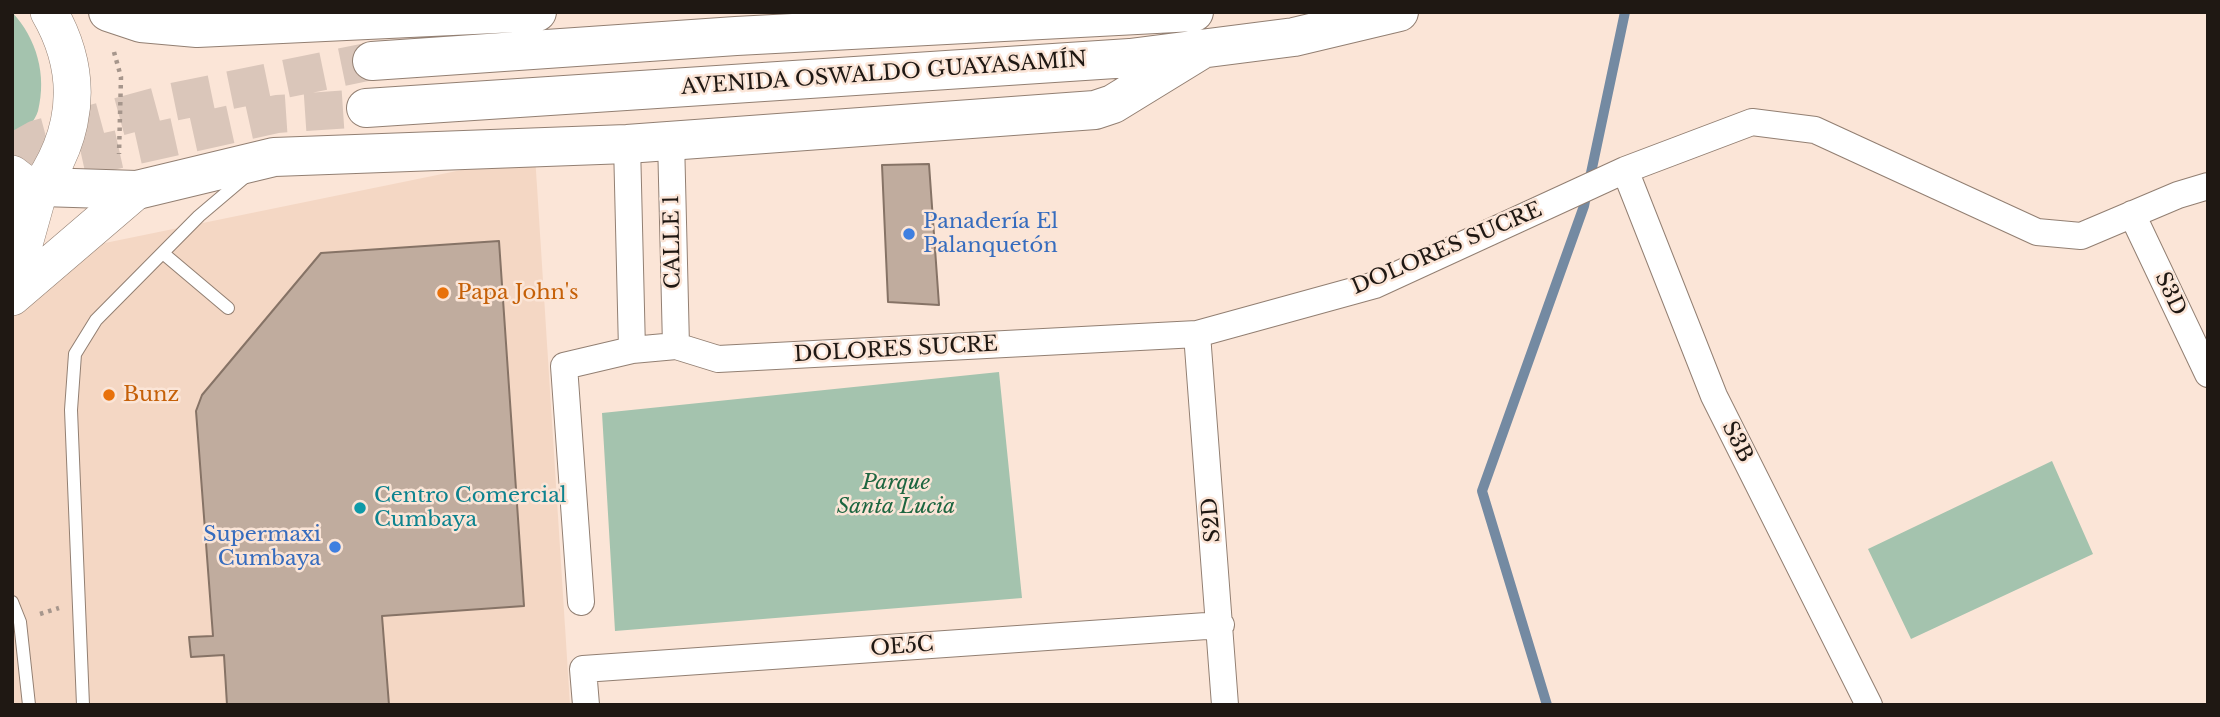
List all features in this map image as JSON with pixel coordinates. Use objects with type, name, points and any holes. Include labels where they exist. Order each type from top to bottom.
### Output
[{"type":"main road","points":[[12,220],[31,185],[58,161],[68,132],[72,102],[65,42],[49,12]]},
{"type":"main road","points":[[110,30],[141,23],[197,28],[273,27],[381,14],[537,12]]},
{"type":"main road","name":"AVENIDA OSWALDO GUAYASAMÍN","points":[[372,61],[737,36],[1112,14],[1194,12]]},
{"type":"main road","name":"AVENIDA OSWALDO GUAYASAMÍN","points":[[366,108],[1130,58],[1294,37],[1399,12]]},
{"type":"main road","points":[[31,185],[137,190],[274,157],[627,144],[1095,110],[1113,104],[1201,50]]},
{"type":"main road","points":[[12,286],[31,185]]},
{"type":"main road","points":[[12,297],[137,190]]},
{"type":"street","name":"DOLORES SUCRE","points":[[581,602],[564,366],[632,350],[676,346],[718,359],[1197,334],[1375,285],[1625,170],[1752,122],[1815,130],[2037,232],[2081,236],[2178,195],[2208,186]]},
{"type":"street","name":"CALLE 1","points":[[671,139],[676,346]]},
{"type":"street","name":"CALLE 1","points":[[627,144],[632,350]]},
{"type":"street","name":"S3B","points":[[1625,170],[1714,396],[1868,705]]},
{"type":"street","name":"S3D","points":[[2132,214],[2208,374]]},
{"type":"street","name":"S2D","points":[[1197,334],[1225,705]]},
{"type":"street","name":"OE5C","points":[[586,705],[583,669],[1221,625]]},
{"type":"lane","points":[[83,705],[71,410],[75,354],[96,320],[224,194],[274,157]]},
{"type":"lane","points":[[164,254],[228,308]]},
{"type":"lane","points":[[12,603],[20,622],[29,705]]},
{"type":"path","points":[[110,30],[121,77],[120,164],[137,190]]},
{"type":"path","points":[[20,622],[80,600]]},
{"type":"shaded area","name":"Centro Comercial Cumbaya","points":[[535,155],[570,705],[12,705],[12,262]]},
{"type":"green space","points":[[12,12],[34,46],[41,84],[37,115],[19,139],[12,133]]},
{"type":"green space","name":"Parque Santa Lucia","points":[[999,372],[1022,598],[615,631],[602,413]]},
{"type":"green space","points":[[2052,461],[2093,554],[1911,639],[1868,549]]},
{"type":"building","name":"Panadería El Palanquetón","points":[[929,164],[939,305],[888,302],[882,165]]},
{"type":"building","name":"Centro Comercial Cumbaya","points":[[499,241],[524,606],[382,616],[389,705],[227,705],[224,655],[191,657],[189,637],[213,636],[196,411],[202,395],[321,253]]},
{"type":"waterway","points":[[1547,705],[1482,491],[1584,206],[1625,12]]},
{"type":"tunnel","points":[[12,153],[37,139],[173,102],[372,61]]},
{"type":"tunnel","points":[[28,175],[52,164],[277,114],[366,108]]},
{"type":"place","name":"Panadería El Palanquetón","points":[[909,234]]},
{"type":"place","name":"Papa John's","points":[[443,293]]},
{"type":"place","name":"Bunz","points":[[109,395]]},
{"type":"place","name":"Centro Comercial Cumbaya","points":[[360,508]]},
{"type":"place","name":"Supermaxi Cumbaya","points":[[335,547]]}]
